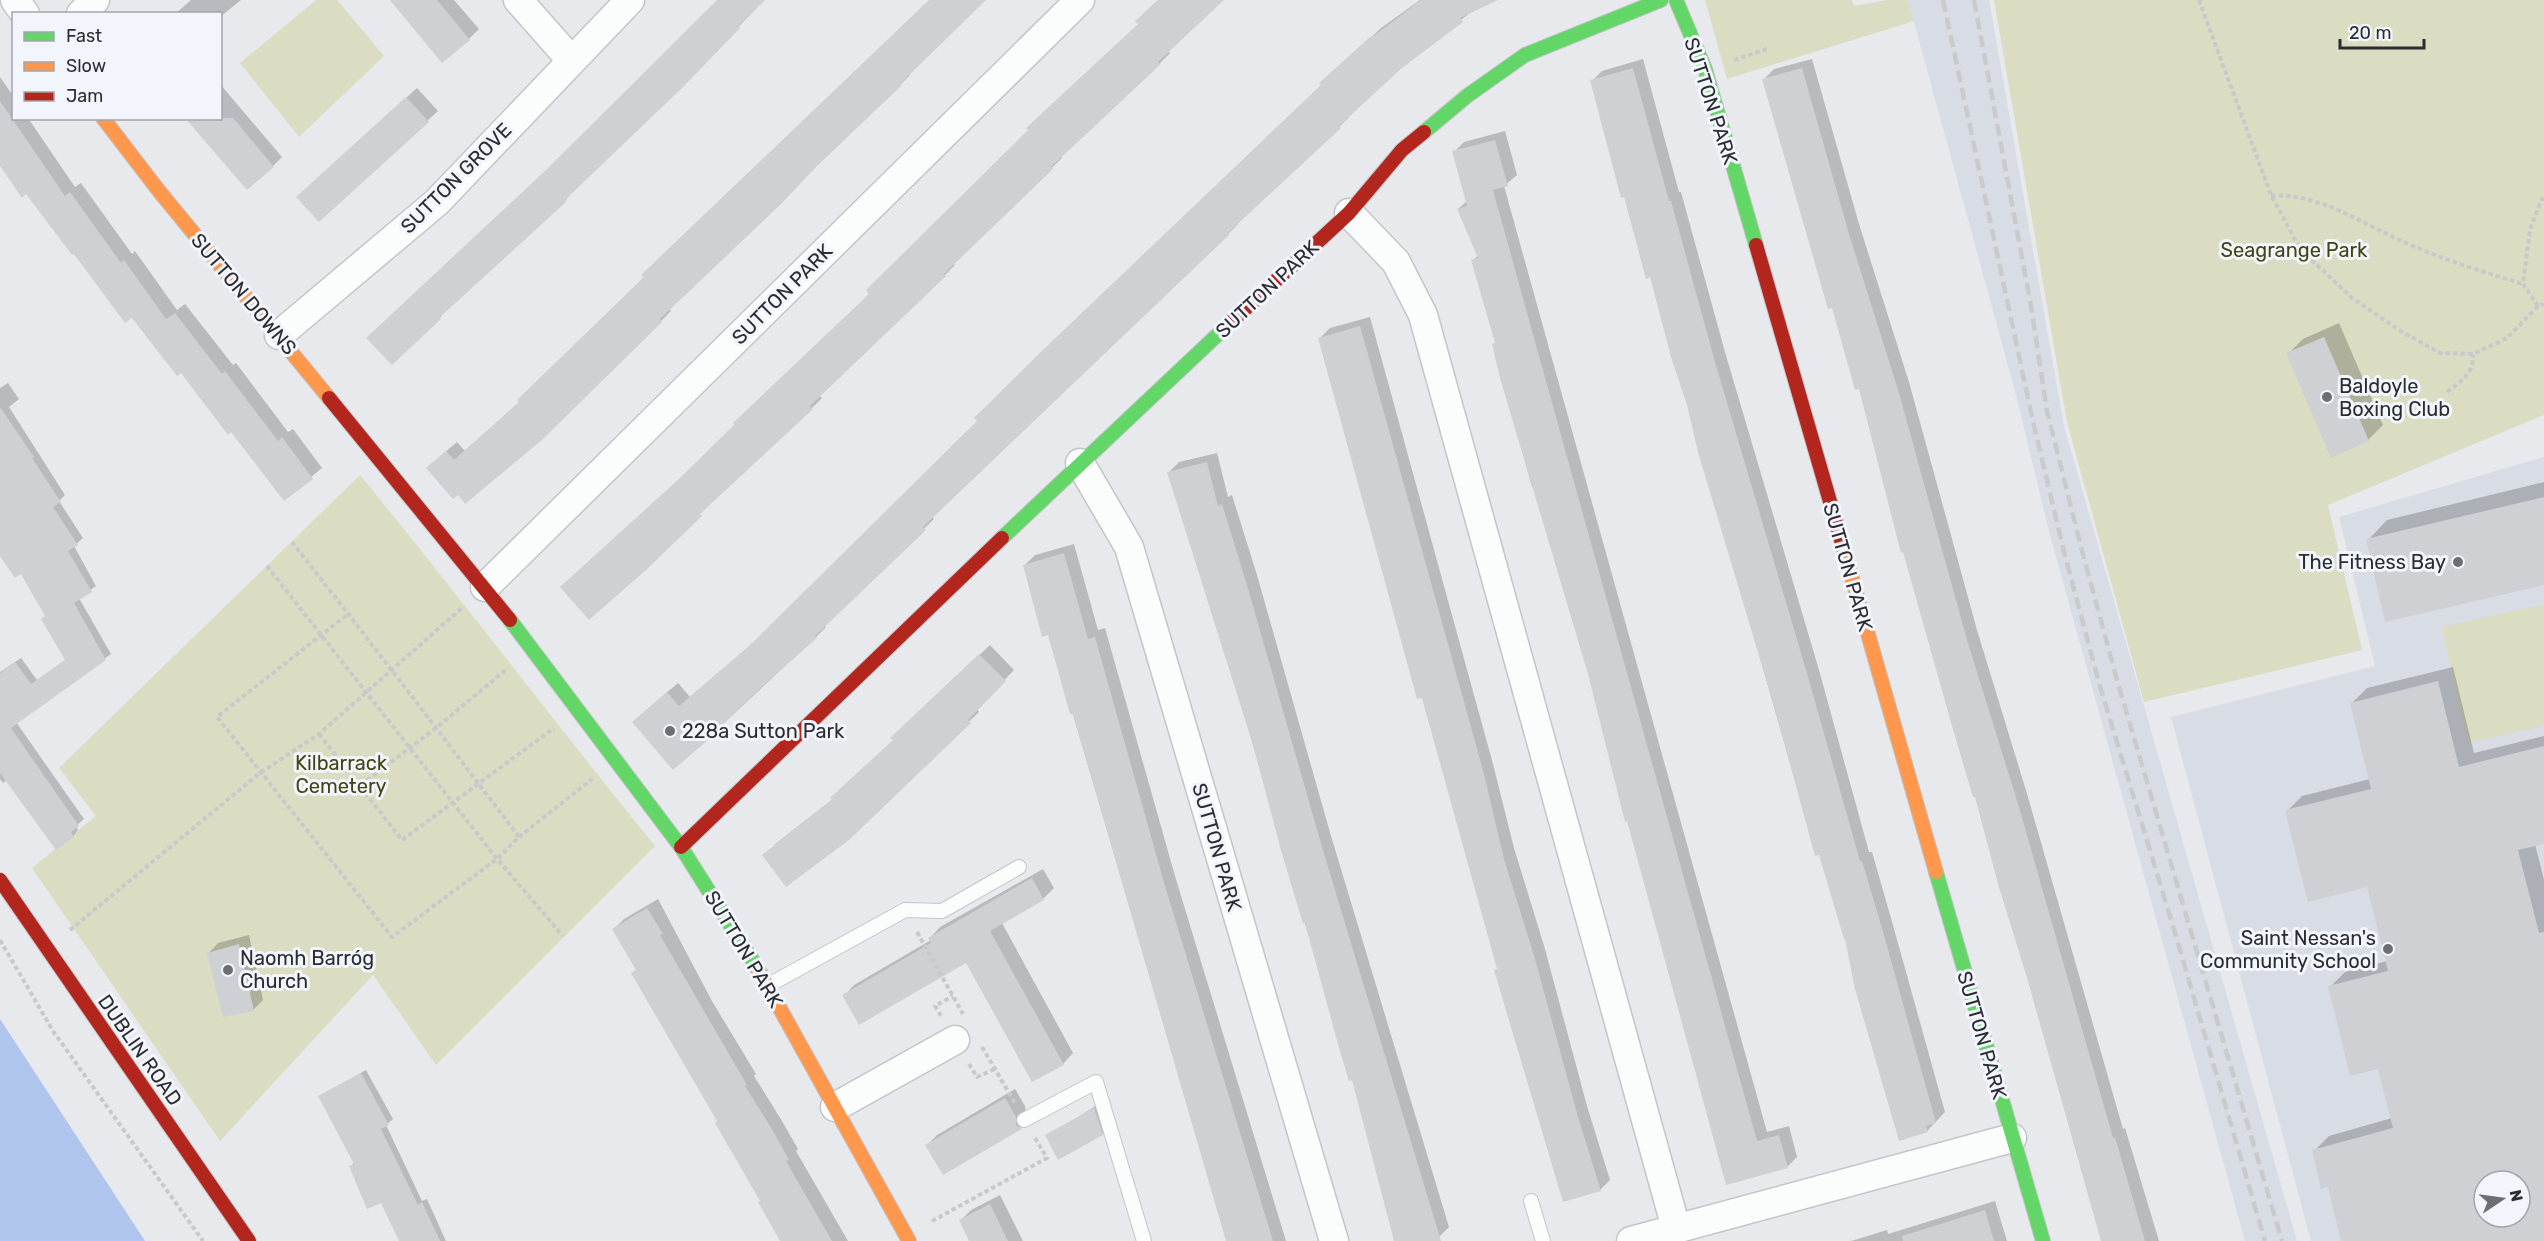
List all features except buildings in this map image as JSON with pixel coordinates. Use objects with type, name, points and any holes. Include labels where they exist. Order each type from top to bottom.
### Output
[{"type":"street","points":[[83,12],[94,0]]},
{"type":"street","points":[[518,0],[571,60]]},
{"type":"street","name":"SUTTON GROVE","points":[[279,335],[437,202],[630,0]]},
{"type":"street","name":"SUTTON PARK","points":[[475,596],[1080,0]]},
{"type":"street","name":"SUTTON PARK","points":[[681,847],[1080,463],[1348,213],[1402,150],[1467,96],[1525,55],[1661,0]]},
{"type":"street","name":"SUTTON PARK","points":[[1676,0],[1705,69],[2043,1241]]},
{"type":"street","name":"SUTTON DOWNS","points":[[105,120],[159,191],[387,467]]},
{"type":"street","points":[[1348,213],[1396,262],[1424,315],[1676,1228]]},
{"type":"street","name":"SUTTON PARK","points":[[1080,463],[1129,547],[1334,1241]]},
{"type":"street","name":"SUTTON PARK","points":[[387,467],[475,596],[681,847],[743,942],[907,1238]]},
{"type":"street","name":"DUBLIN ROAD","points":[[0,880],[249,1241]]},
{"type":"street","points":[[835,1107],[968,1035]]},
{"type":"street","points":[[1631,1241],[2012,1138]]},
{"type":"lane","points":[[767,986],[905,910],[942,911],[1019,867]]},
{"type":"lane","points":[[1024,1120],[1096,1082],[1144,1241]]},
{"type":"lane","points":[[1531,1201],[1543,1241]]},
{"type":"path","points":[[2199,0],[2271,195],[2300,249],[2352,298],[2399,330],[2440,353],[2473,354],[2507,338],[2538,306],[2544,304]]},
{"type":"path","points":[[2523,284],[2530,229],[2544,194]]},
{"type":"path","points":[[2271,195],[2291,195],[2329,204],[2417,248],[2523,284],[2538,306]]},
{"type":"path","points":[[2447,392],[2467,376],[2474,366],[2473,354]]},
{"type":"path","points":[[292,542],[519,837]]},
{"type":"path","points":[[267,566],[497,859],[563,936]]},
{"type":"path","points":[[44,946],[69,931],[260,774],[319,734],[475,596]]},
{"type":"path","points":[[348,614],[217,717],[260,774],[392,937],[497,859],[519,837],[597,775]]},
{"type":"path","points":[[361,785],[436,728],[511,665]]},
{"type":"path","points":[[319,734],[402,840],[557,725]]},
{"type":"path","points":[[905,910],[968,1035],[1047,1158],[907,1238]]},
{"type":"path","points":[[0,940],[65,1048],[203,1241]]},
{"type":"shaded area","points":[[1908,0],[1989,0],[2064,426],[2297,1241],[2245,1241],[2050,535],[2016,395]]},
{"type":"shaded area","name":"Saint Nessan's Community School","points":[[2544,457],[2544,1241],[2311,1241],[2171,717],[2375,666],[2339,517]]},
{"type":"green space","points":[[316,0],[337,0],[384,56],[299,137],[240,63]]},
{"type":"green space","points":[[1705,0],[1852,0],[1854,6],[1887,0],[1908,0],[1914,21],[1727,79]]},
{"type":"green space","name":"Seagrange Park","points":[[1994,0],[2544,0],[2544,415],[2328,505],[2362,650],[2144,702],[2067,422]]},
{"type":"green space","name":"Kilbarrack Cemetery","points":[[360,475],[655,846],[436,1065],[373,975],[220,1141],[32,868],[96,816],[59,768]]},
{"type":"green space","points":[[2544,604],[2544,726],[2468,743],[2442,627]]},
{"type":"water","points":[[0,1019],[2,1022],[145,1241],[0,1241]]},
{"type":"railway","points":[[1943,0],[2032,417],[2064,552],[2099,683],[2265,1241]]},
{"type":"railway","points":[[1974,0],[2031,306],[2047,411],[2117,680],[2282,1241]]},
{"type":"traffic: fast","points":[[1424,132],[1467,96],[1525,55],[1661,0]]},
{"type":"traffic: fast","points":[[1676,0],[1705,69],[1756,245]]},
{"type":"traffic: fast","points":[[1002,538],[1230,323]]},
{"type":"traffic: fast","points":[[510,620],[681,847],[758,969]]},
{"type":"traffic: fast","points":[[1936,872],[2043,1241]]},
{"type":"traffic: slow","points":[[105,120],[159,191],[329,398]]},
{"type":"traffic: slow","points":[[1844,550],[1936,872]]},
{"type":"traffic: slow","points":[[758,969],[909,1241]]},
{"type":"traffic: jam","points":[[1230,323],[1349,213],[1402,150],[1424,132]]},
{"type":"traffic: jam","points":[[1756,245],[1844,550]]},
{"type":"traffic: jam","points":[[329,398],[510,620]]},
{"type":"traffic: jam","points":[[681,847],[1002,538]]},
{"type":"traffic: jam","points":[[0,880],[249,1241]]},
{"type":"place","name":"Baldoyle Boxing Club","points":[[2327,397]]},
{"type":"place","name":"The Fitness Bay","points":[[2458,562]]},
{"type":"place","name":"228a Sutton Park","points":[[670,731]]},
{"type":"place","name":"Saint Nessan's Community School","points":[[2388,949]]},
{"type":"place","name":"Naomh Barróg Church","points":[[228,970]]}]
